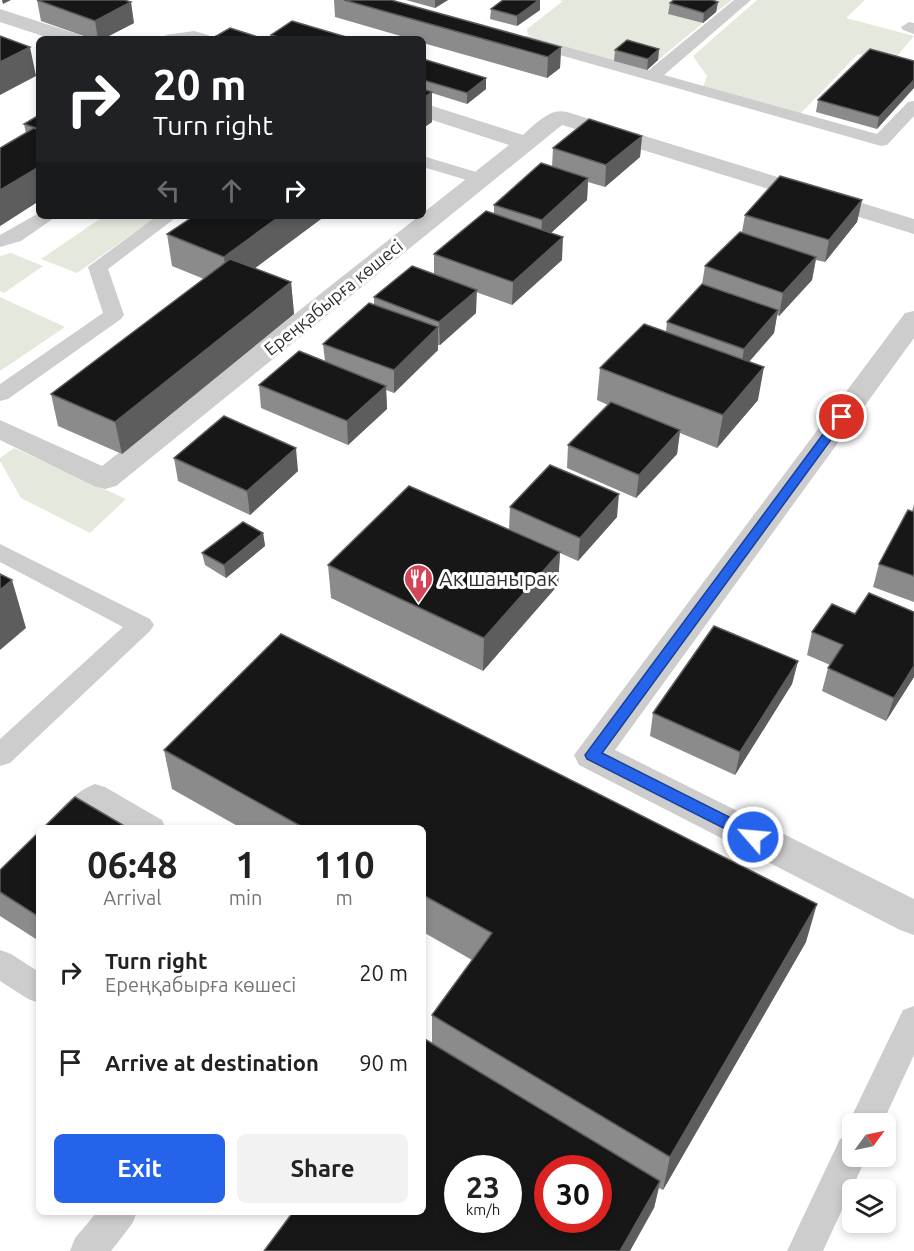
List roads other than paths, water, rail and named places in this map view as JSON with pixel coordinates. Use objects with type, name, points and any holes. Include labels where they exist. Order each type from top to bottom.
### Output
[{"type":"street","points":[[0,15],[64,36]]},
{"type":"street","points":[[426,111],[526,143]]},
{"type":"street","name":"Ереңқабырға көшесі","points":[[0,429],[105,479],[559,117],[914,227]]},
{"type":"street","points":[[914,319],[592,755],[914,918]]},
{"type":"lane","points":[[651,76],[743,0]]},
{"type":"lane","points":[[507,35],[881,141],[914,106]]},
{"type":"lane","points":[[426,162],[480,179]]},
{"type":"lane","points":[[0,241],[14,237],[43,219]]},
{"type":"lane","points":[[0,394],[114,315],[98,267],[165,219]]},
{"type":"lane","points":[[0,552],[141,625],[0,755]]},
{"type":"lane","points":[[65,825],[95,795],[147,825]]},
{"type":"lane","points":[[0,963],[36,987]]},
{"type":"lane","points":[[870,1113],[914,1020]]},
{"type":"lane","points":[[805,1251],[844,1167]]},
{"type":"lane","points":[[88,1251],[118,1215]]},
{"type":"place","name":"Ак шанырак","points":[[418,604]]}]
